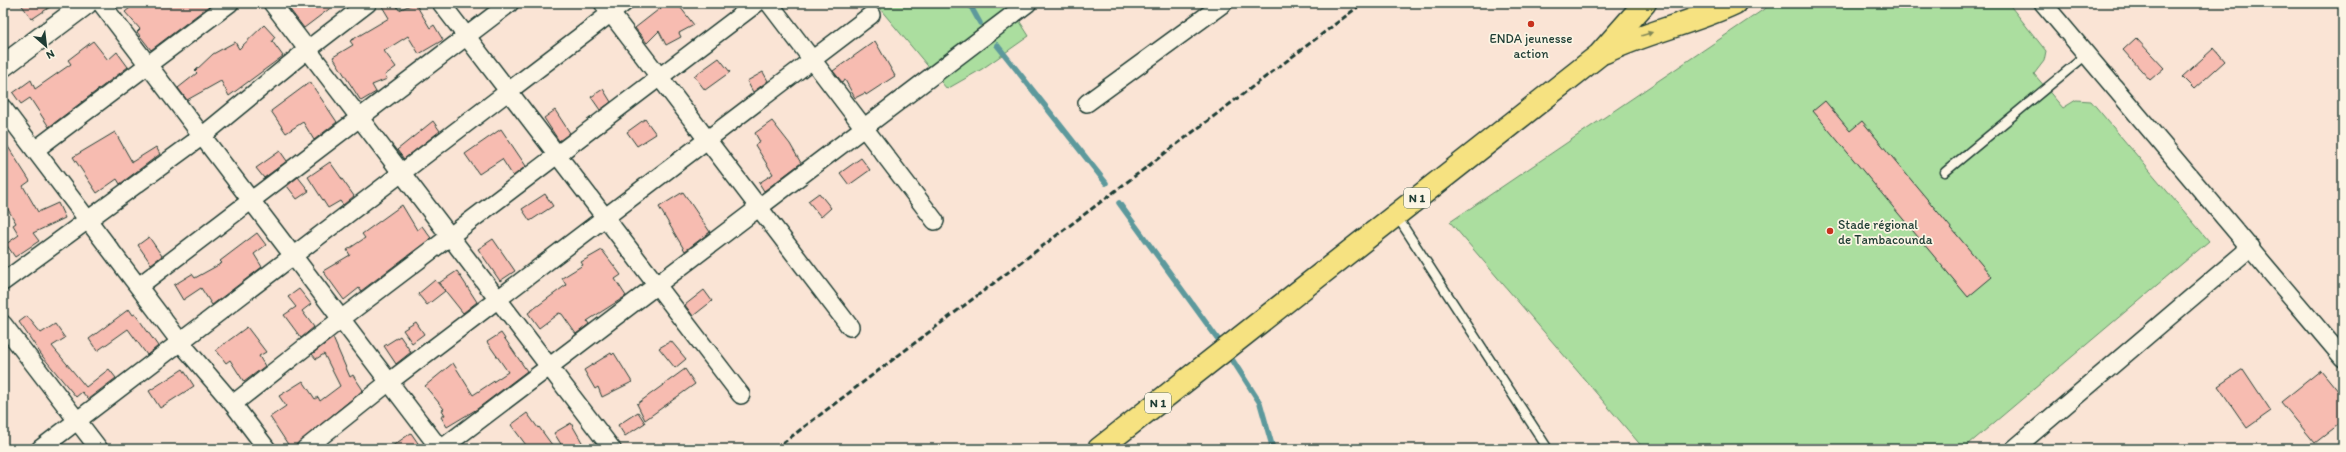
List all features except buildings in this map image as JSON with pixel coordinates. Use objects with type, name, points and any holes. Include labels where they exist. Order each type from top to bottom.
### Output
[{"type":"highway","name":"N 1","points":[[1099,449],[1599,55],[1645,3]]},
{"type":"highway","name":"N 1","points":[[1599,55],[1633,38],[1687,21],[1735,3]]},
{"type":"street","points":[[3,66],[87,3]]},
{"type":"street","points":[[101,3],[201,137],[441,449],[1028,3]]},
{"type":"street","points":[[36,150],[230,3]]},
{"type":"street","points":[[272,3],[612,449]]},
{"type":"street","points":[[3,282],[201,137],[307,50],[368,3]]},
{"type":"street","points":[[441,3],[741,396]]},
{"type":"street","points":[[138,286],[510,3]]},
{"type":"street","points":[[233,404],[341,319],[756,3]]},
{"type":"street","points":[[769,3],[935,221]]},
{"type":"street","points":[[1087,103],[1224,3]]},
{"type":"street","points":[[2042,3],[2085,56],[2250,247],[2343,358]]},
{"type":"street","points":[[40,449],[181,343],[293,255],[509,91],[613,6],[659,77],[850,327]]},
{"type":"street","points":[[305,449],[389,382],[872,15]]},
{"type":"street","points":[[3,108],[181,343],[233,404],[267,449]]},
{"type":"street","points":[[2014,449],[2250,247]]},
{"type":"street","points":[[3,324],[99,449]]},
{"type":"lane","points":[[1945,172],[2085,56]]},
{"type":"lane","points":[[1396,215],[1548,449]]},
{"type":"green space","points":[[875,3],[1008,3],[1029,36],[982,69],[947,89]]},
{"type":"green space","name":"Stade régional de Tambacounda","points":[[1773,3],[2008,3],[2046,51],[2044,61],[2034,74],[2063,108],[2076,100],[2091,101],[2209,241],[1963,449],[1644,449],[1450,222]]},
{"type":"waterway","points":[[969,3],[980,23]]},
{"type":"waterway","points":[[997,45],[1106,183]]},
{"type":"waterway","points":[[1119,203],[1223,346]]},
{"type":"waterway","points":[[1228,353],[1260,403],[1273,449]]},
{"type":"railway","points":[[775,449],[1363,3]]},
{"type":"place","name":"ENDA jeunesse action","points":[[1531,24]]},
{"type":"place","name":"Stade régional de Tambacounda","points":[[1830,231]]}]
